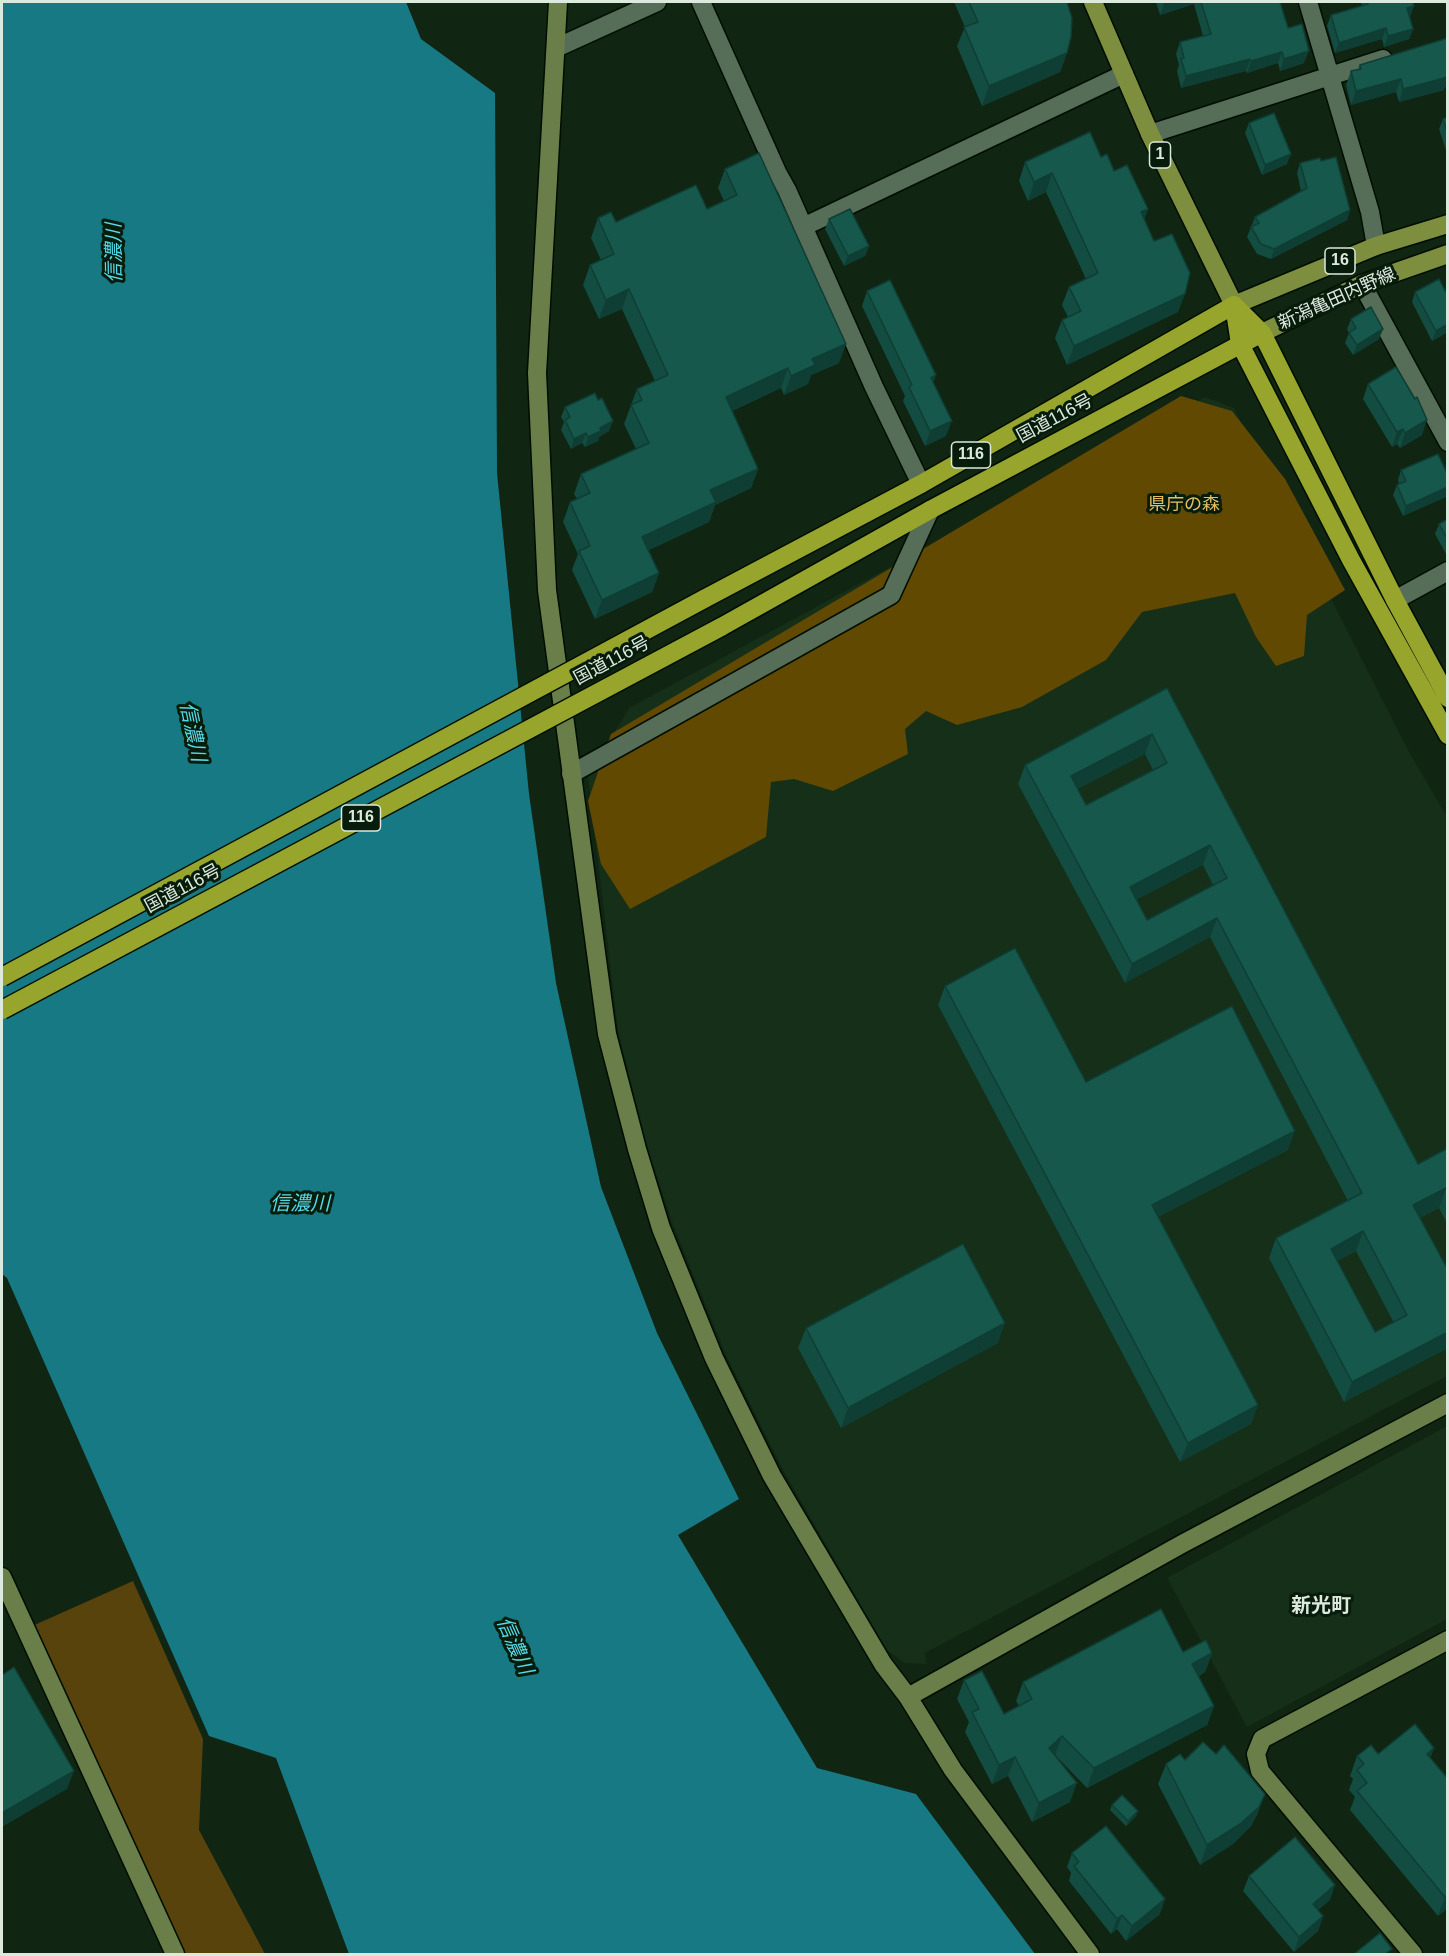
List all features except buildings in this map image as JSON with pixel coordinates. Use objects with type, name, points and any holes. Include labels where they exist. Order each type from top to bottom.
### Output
[{"type":"highway","points":[[1234,305],[1262,333],[1395,600],[1448,698]]},
{"type":"highway","points":[[1234,305],[1240,344],[1351,560],[1448,735]]},
{"type":"highway","name":"国道116号","points":[[2,977],[921,484],[1234,305]]},
{"type":"highway","name":"国道116号","points":[[2,1010],[721,627],[930,510],[1262,333]]},
{"type":"main road","name":"1","points":[[1093,2],[1150,134],[1234,305]]},
{"type":"main road","name":"新潟亀田内野線","points":[[1234,305],[1376,246],[1448,224]]},
{"type":"main road","name":"新潟亀田内野線","points":[[1262,333],[1362,284],[1448,254]]},
{"type":"street","points":[[558,2],[537,373],[547,590],[607,1034],[637,1149],[661,1228],[714,1359],[772,1476],[883,1664],[908,1697],[953,1770],[1090,1954]]},
{"type":"street","points":[[556,48],[657,2]]},
{"type":"street","points":[[701,2],[874,387],[921,484]]},
{"type":"street","points":[[1308,2],[1370,212],[1376,246]]},
{"type":"street","points":[[1150,134],[1404,52]]},
{"type":"street","points":[[803,227],[1124,74]]},
{"type":"street","points":[[1362,284],[1448,442]]},
{"type":"street","points":[[571,774],[891,595],[930,510]]},
{"type":"street","points":[[1395,600],[1448,571]]},
{"type":"street","points":[[908,1697],[1192,1539],[1448,1403]]},
{"type":"street","points":[[2,1577],[175,1954]]},
{"type":"street","points":[[1413,1954],[1260,1771],[1256,1754],[1263,1738],[1448,1640]]},
{"type":"shaded area","points":[[1205,397],[1234,408],[1409,752],[1447,817],[1447,1376],[925,1653],[926,1664],[905,1663],[887,1650],[784,1472],[726,1355],[673,1225],[647,1146],[618,1031],[588,776],[629,708]]},
{"type":"shaded area","points":[[1447,1426],[1447,1619],[1247,1727],[1167,1578]]},
{"type":"shaded area","points":[[133,1581],[203,1739],[199,1830],[265,1954],[183,1954],[30,1627]]},
{"type":"green space","name":"県庁の森","points":[[1181,396],[1232,411],[1285,479],[1345,590],[1307,615],[1304,656],[1276,666],[1256,637],[1235,593],[1142,612],[1106,660],[1022,707],[957,725],[926,711],[905,729],[908,754],[833,791],[794,779],[771,782],[766,837],[630,909],[601,864],[588,801],[611,734]]},
{"type":"water","name":"信濃川","points":[[2,2],[406,2],[421,39],[495,93],[497,473],[529,794],[556,983],[601,1187],[657,1333],[739,1499],[678,1535],[817,1768],[916,1794],[1035,1954],[349,1954],[276,1758],[209,1736],[7,1278],[2,1274]]},
{"type":"district","name":"新光町","points":[[1321,1606]]}]
